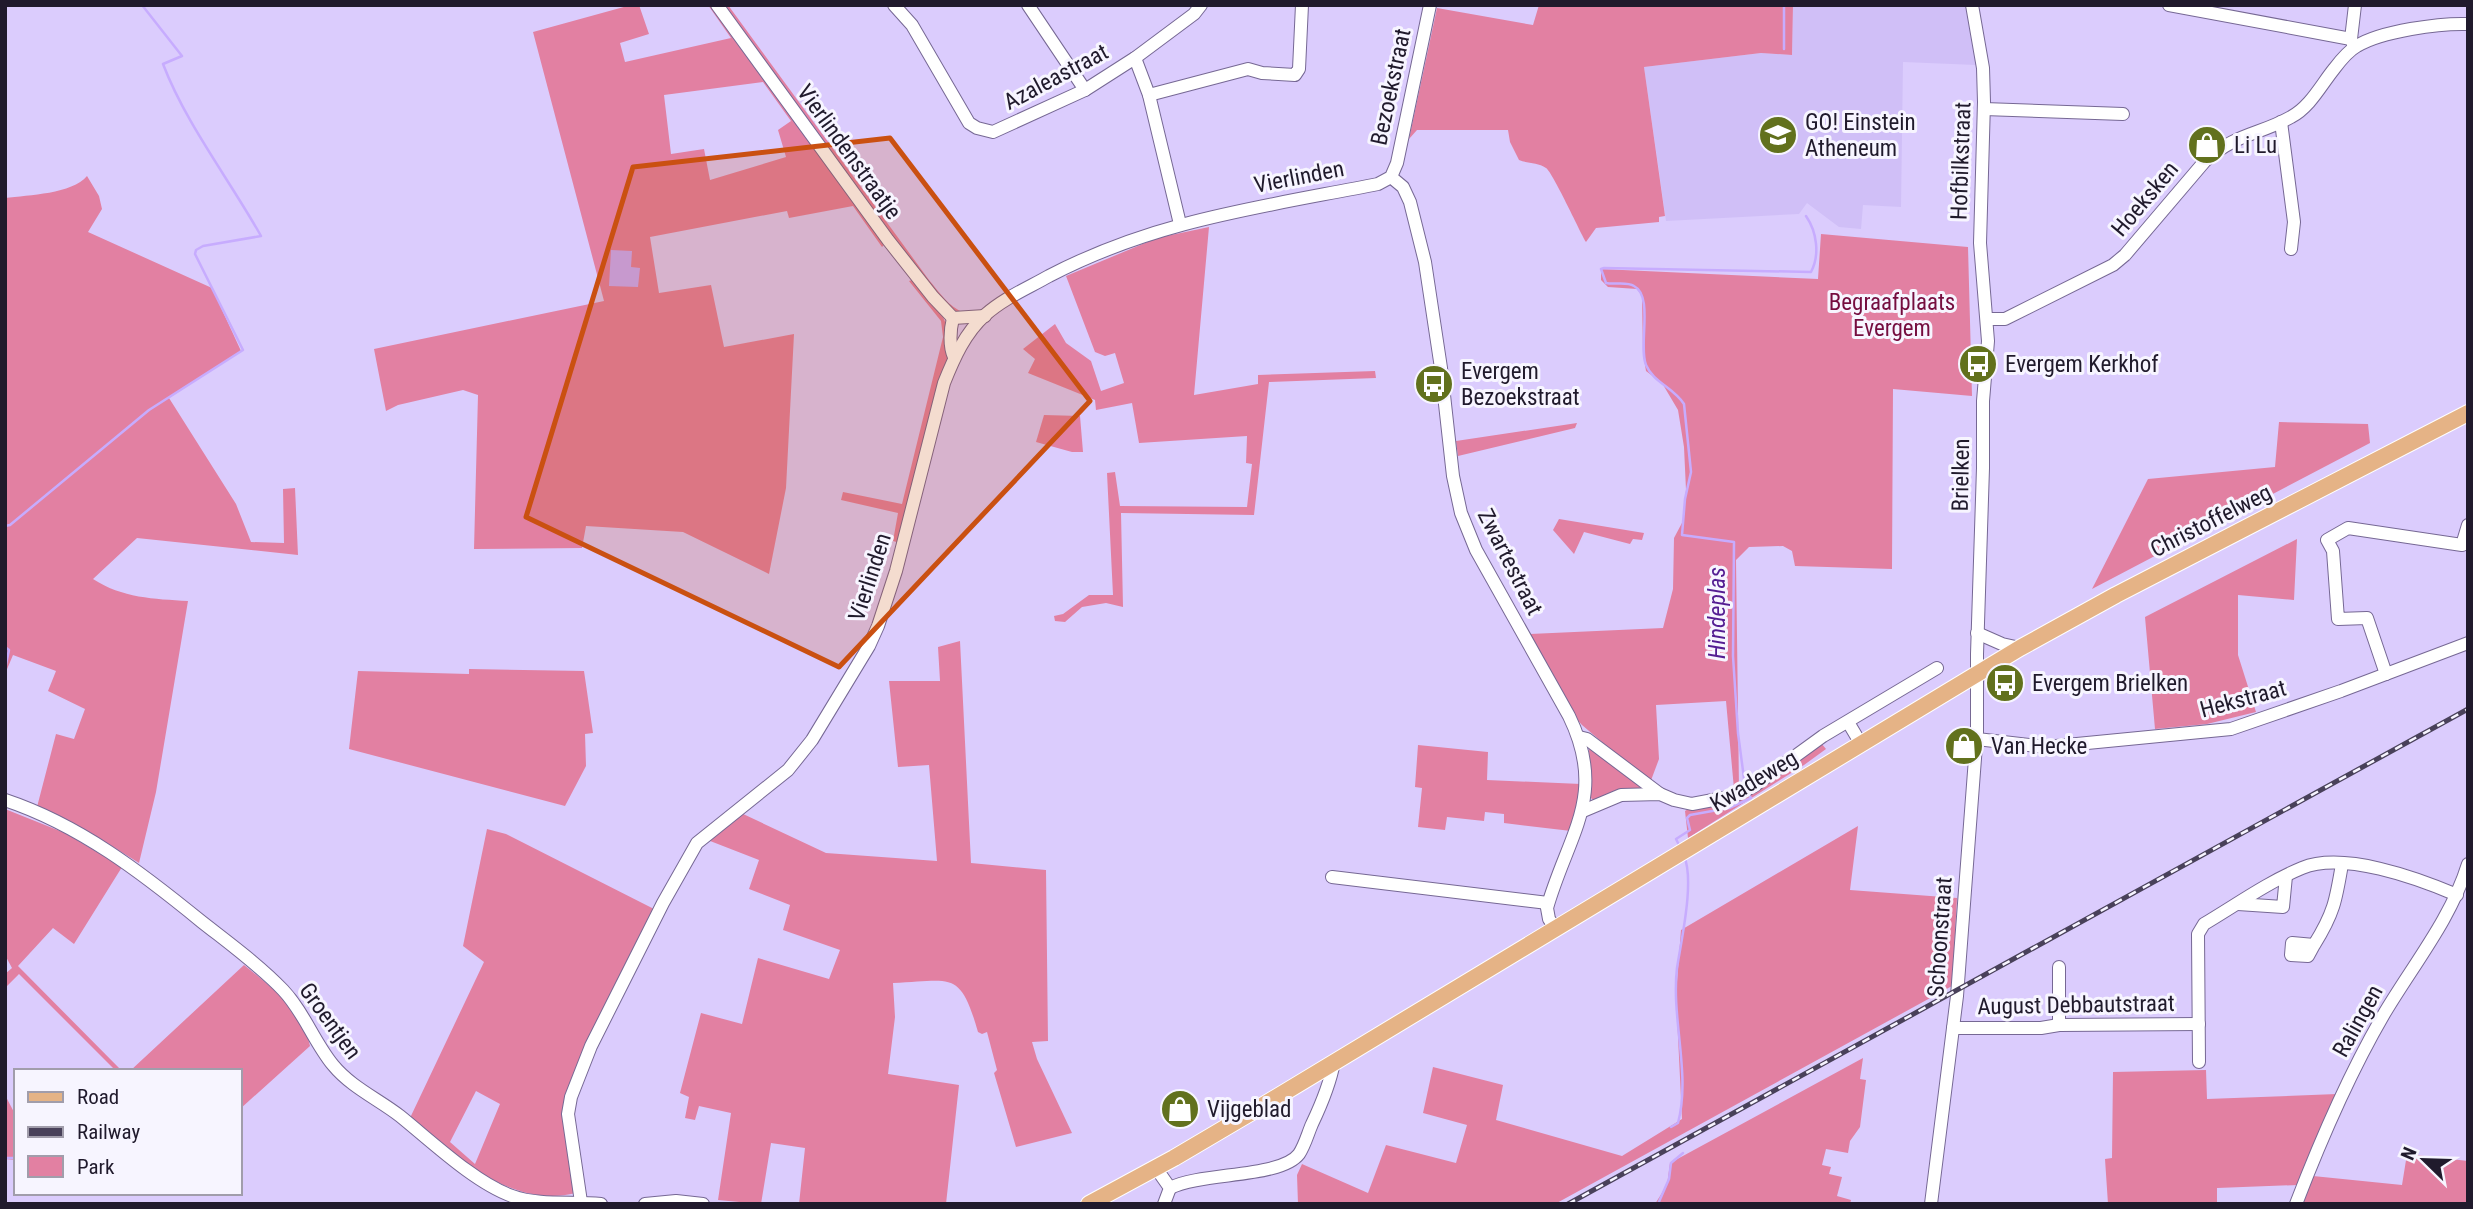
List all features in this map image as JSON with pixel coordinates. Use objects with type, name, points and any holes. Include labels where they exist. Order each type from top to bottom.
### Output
[{"type":"main road","name":"Christoffelweg","points":[[1977,673],[2116,595],[2468,412]]},
{"type":"main road","name":"Kwadeweg","points":[[1089,1204],[1156,1168],[1334,1062],[1977,673]]},
{"type":"street","name":"Vierlindenstraatje","points":[[717,5],[888,240],[933,298],[953,318]]},
{"type":"street","name":"Azaleastraat","points":[[894,5],[912,25],[964,115],[977,128],[993,132],[1085,90],[1135,58],[1194,14],[1201,5]]},
{"type":"street","points":[[1028,5],[1085,90]]},
{"type":"street","points":[[1149,95],[1248,69],[1262,73],[1295,75],[1299,69],[1302,5]]},
{"type":"street","name":"Bezoekstraat","points":[[1391,177],[1397,163],[1430,5]]},
{"type":"street","name":"Hofbilkstraat","points":[[1972,5],[1983,68],[1980,243],[1987,319]]},
{"type":"street","points":[[2169,5],[2353,43],[2355,5]]},
{"type":"street","name":"Hoeksken","points":[[1987,319],[2005,319],[2113,265],[2125,255],[2205,160],[2237,138],[2293,117],[2307,104],[2353,43],[2432,26],[2468,24]]},
{"type":"street","points":[[1135,58],[1149,95],[1171,177],[1180,224]]},
{"type":"street","points":[[1984,109],[2123,114]]},
{"type":"street","points":[[2281,122],[2294,222],[2291,249]]},
{"type":"street","name":"Vierlinden","points":[[581,1202],[568,1114],[571,1097],[591,1046],[668,893],[697,844],[788,770],[812,740],[869,646],[887,601],[944,383],[954,357],[968,335],[985,316],[1008,298],[1114,245],[1180,224],[1378,184],[1391,177]]},
{"type":"street","name":"Zwartestraat","points":[[1391,177],[1403,187],[1410,202],[1425,262],[1461,513],[1476,550],[1579,737]]},
{"type":"street","points":[[954,357],[951,328],[953,318],[985,316]]},
{"type":"street","name":"Brielken","points":[[1977,673],[1983,401],[1989,341],[1987,319]]},
{"type":"street","points":[[2386,674],[2367,618],[2339,619],[2333,551],[2327,540],[2348,528],[2462,545],[2468,525]]},
{"type":"street","points":[[1977,633],[2002,644],[2020,648]]},
{"type":"street","name":"Hekstraat","points":[[1977,739],[2046,747],[2231,729],[2468,643]]},
{"type":"street","name":"Kwadeweg","points":[[1583,811],[1621,795],[1660,794],[1692,804],[1734,796],[1754,786],[1798,752],[1937,668]]},
{"type":"street","name":"Schoonstraat","points":[[1931,1204],[1953,1028],[1977,739],[1977,673]]},
{"type":"street","points":[[1848,722],[1861,744]]},
{"type":"street","points":[[1555,928],[1549,919],[1548,904],[1583,811],[1585,762],[1579,737],[1587,738],[1660,794]]},
{"type":"street","name":"Groentjen","points":[[5,800],[31,808],[89,839],[127,863],[186,908],[284,991],[323,1053],[344,1077],[399,1115],[473,1174],[498,1190],[518,1198],[536,1202],[601,1204]]},
{"type":"street","points":[[2199,1062],[2198,934],[2204,924],[2303,867],[2324,863],[2402,874],[2457,895]]},
{"type":"street","points":[[2314,945],[2335,906],[2342,864]]},
{"type":"street","name":"Ralingen","points":[[2296,1204],[2356,1066],[2457,895],[2468,864]]},
{"type":"street","points":[[2238,904],[2283,907],[2286,876]]},
{"type":"street","points":[[1332,877],[1548,904]]},
{"type":"street","points":[[2059,967],[2059,1025]]},
{"type":"street","name":"August Debbautstraat","points":[[1953,1028],[2199,1024]]},
{"type":"street","points":[[1170,1188],[1196,1179],[1266,1170],[1287,1164],[1298,1154],[1304,1143],[1330,1082],[1334,1062]]},
{"type":"street","points":[[1156,1168],[1170,1188]]},
{"type":"street","points":[[1164,1204],[1170,1188]]},
{"type":"street","points":[[646,1204],[676,1201],[704,1204]]},
{"type":"highlighted area","points":[[890,138],[1090,401],[839,667],[526,517],[633,167]]},
{"type":"shaded area","name":"GO! Einstein Atheneum","points":[[1793,5],[1965,5],[1976,65],[1903,62],[1901,207],[1863,205],[1861,229],[1839,227],[1807,203],[1799,214],[1666,221],[1644,67],[1761,53],[1792,55]]},
{"type":"shaded area","points":[[611,250],[632,251],[631,267],[640,268],[638,287],[609,286]]},
{"type":"green space","points":[[639,5],[649,34],[620,43],[625,62],[731,38],[708,5],[728,5],[929,280],[949,303],[964,313],[954,313],[890,239],[882,247],[853,206],[789,218],[787,211],[650,237],[659,293],[711,285],[724,347],[794,334],[786,488],[769,574],[683,532],[586,526],[582,548],[474,549],[478,395],[463,390],[398,405],[386,411],[374,349],[604,301],[533,32]],"holes":[[[763,82],[791,121],[778,130],[786,157],[710,180],[704,149],[671,154],[664,95]]]},
{"type":"green space","points":[[1539,5],[1793,5],[1792,55],[1761,53],[1644,67],[1665,216],[1659,217],[1659,222],[1596,228],[1586,242],[1549,172],[1540,165],[1519,160],[1510,142],[1508,130],[1417,130],[1409,139],[1437,8],[1533,25]]},
{"type":"green space","points":[[87,176],[99,196],[102,209],[88,232],[212,288],[241,351],[169,398],[236,504],[251,542],[284,543],[283,489],[295,488],[298,555],[137,538],[93,579],[127,594],[188,601],[156,792],[139,863],[91,833],[37,807],[56,734],[74,739],[85,709],[48,691],[56,671],[13,655],[5,674],[5,198],[61,190]]},
{"type":"green space","points":[[1209,227],[1194,395],[1258,384],[1258,375],[1375,371],[1376,378],[1269,382],[1254,515],[1121,513],[1123,607],[1106,603],[1082,607],[1065,622],[1055,621],[1054,616],[1063,614],[1089,595],[1113,595],[1107,473],[1115,472],[1120,506],[1247,507],[1252,464],[1246,463],[1247,436],[1139,443],[1132,403],[1096,410],[1095,400],[1028,373],[1035,359],[1023,349],[1055,324],[1066,343],[1091,361],[1101,391],[1124,383],[1115,353],[1105,356],[1095,352],[1066,276],[1157,238]]},
{"type":"green space","name":"Begraafplaats Evergem","points":[[1821,234],[1968,247],[1972,396],[1893,389],[1892,569],[1795,566],[1792,551],[1783,546],[1749,547],[1736,560],[1739,789],[1734,789],[1726,701],[1656,705],[1659,759],[1650,783],[1572,714],[1530,634],[1663,628],[1673,589],[1674,538],[1683,521],[1686,490],[1684,447],[1678,410],[1662,383],[1646,371],[1642,296],[1637,289],[1608,287],[1601,280],[1601,269],[1818,279]]},
{"type":"green space","points":[[915,279],[944,318],[950,349],[900,543],[893,541],[898,513],[841,500],[843,492],[902,504],[943,337],[941,321],[909,281]]},
{"type":"green space","points":[[1044,415],[1080,416],[1083,452],[1072,452],[1036,442]]},
{"type":"green space","points":[[2279,422],[2368,424],[2370,443],[2092,589],[2148,479],[2275,467]]},
{"type":"green space","points":[[1577,423],[1575,428],[1458,456],[1456,441]]},
{"type":"green space","points":[[1559,519],[1644,533],[1642,540],[1633,539],[1630,544],[1584,532],[1574,554],[1553,530]]},
{"type":"green space","points":[[2297,539],[2294,600],[2238,595],[2238,655],[2256,712],[2207,724],[2155,729],[2145,617]]},
{"type":"green space","points":[[960,641],[971,863],[1046,870],[1048,1041],[1032,1042],[1037,1059],[1072,1133],[1016,1147],[994,1073],[997,1070],[987,1032],[978,1032],[972,1012],[959,988],[941,981],[893,983],[895,1017],[888,1074],[959,1085],[946,1204],[799,1204],[805,1148],[771,1143],[761,1204],[718,1200],[731,1113],[699,1106],[695,1120],[685,1118],[689,1097],[680,1093],[701,1013],[742,1024],[758,958],[829,979],[840,950],[783,930],[790,905],[749,889],[759,860],[705,839],[741,813],[826,853],[937,861],[929,765],[898,767],[889,681],[940,681],[938,647]]},
{"type":"green space","points":[[469,669],[584,671],[593,733],[585,734],[586,766],[565,806],[349,749],[358,671],[469,674]]},
{"type":"green space","points":[[1821,743],[1826,749],[1804,765],[1688,838],[1685,811],[1693,806],[1709,805]]},
{"type":"green space","points":[[1418,745],[1488,752],[1487,780],[1581,784],[1571,831],[1504,823],[1504,814],[1485,812],[1484,821],[1447,817],[1445,830],[1418,827],[1422,788],[1415,787]]},
{"type":"green space","points":[[1589,748],[1648,789],[1593,800],[1590,797]]},
{"type":"green space","points":[[5,809],[65,833],[122,867],[74,944],[53,928],[18,966],[120,1069],[114,1069],[19,974],[5,988],[5,974],[12,968],[5,955]]},
{"type":"green space","points":[[1858,826],[1850,890],[1957,898],[1952,986],[1555,1204],[1298,1204],[1297,1175],[1302,1164],[1368,1193],[1386,1145],[1456,1163],[1467,1125],[1423,1113],[1433,1067],[1503,1085],[1496,1120],[1622,1156],[1682,1119],[1676,995],[1681,930]]},
{"type":"green space","points":[[487,829],[506,834],[654,909],[570,1084],[576,1193],[552,1196],[507,1186],[466,1163],[410,1118],[484,962],[463,946]],"holes":[[[476,1091],[500,1104],[475,1164],[450,1142]]]},
{"type":"green space","points":[[244,965],[293,1010],[301,1021],[310,1046],[242,1107],[242,1069],[132,1069]]},
{"type":"green space","points":[[1863,1058],[1860,1079],[1866,1080],[1860,1127],[1850,1141],[1848,1153],[1826,1149],[1822,1165],[1831,1167],[1829,1174],[1842,1177],[1837,1196],[1851,1200],[1850,1204],[1655,1204],[1667,1185],[1670,1163]]},
{"type":"green space","points":[[2206,1070],[2207,1099],[2337,1094],[2298,1185],[2217,1188],[2217,1204],[2108,1204],[2105,1159],[2112,1158],[2113,1072]]},
{"type":"green space","points":[[5,1095],[14,1112],[14,1160],[5,1159]]},
{"type":"green space","points":[[2407,1154],[2468,1161],[2468,1204],[2302,1204],[2313,1176],[2402,1185]]},
{"type":"waterway","points":[[5,526],[10,525],[149,410],[243,350],[195,254],[196,250],[203,246],[261,236],[196,130],[163,64],[182,56],[142,5]]},
{"type":"waterway","name":"Hindeplas","points":[[1784,5],[1784,49]]},
{"type":"waterway","name":"Hindeplas","points":[[1745,786],[1733,656],[1734,542],[1682,535],[1685,499],[1691,472],[1684,404],[1653,376],[1646,365],[1644,310],[1640,291],[1624,283],[1606,283],[1601,269],[1811,272],[1816,258],[1816,244],[1813,229],[1806,216]]},
{"type":"waterway","points":[[5,647],[9,650],[5,669]]},
{"type":"waterway","name":"Hindeplas","points":[[1680,847],[1676,839],[1690,830],[1687,818],[1690,815],[1729,808],[1751,798],[1749,795]]},
{"type":"waterway","name":"Hindeplas","points":[[1671,1127],[1678,1123],[1682,1085],[1676,987],[1688,895],[1684,856]]},
{"type":"waterway","name":"Hindeplas","points":[[1658,1204],[1669,1179],[1671,1163],[1683,1153]]},
{"type":"waterway","points":[[5,1158],[14,1158]]},
{"type":"railway","points":[[1568,1204],[2468,709]]},
{"type":"place","name":"GO! Einstein Atheneum","points":[[1778,135]]},
{"type":"place","name":"Li Lu","points":[[2207,145]]},
{"type":"place","name":"Evergem Kerkhof","points":[[1978,364]]},
{"type":"place","name":"Evergem Bezoekstraat","points":[[1434,384]]},
{"type":"place","name":"Evergem Brielken","points":[[2005,683]]},
{"type":"place","name":"Van Hecke","points":[[1964,746]]},
{"type":"place","name":"Vijgeblad","points":[[1180,1109]]}]
